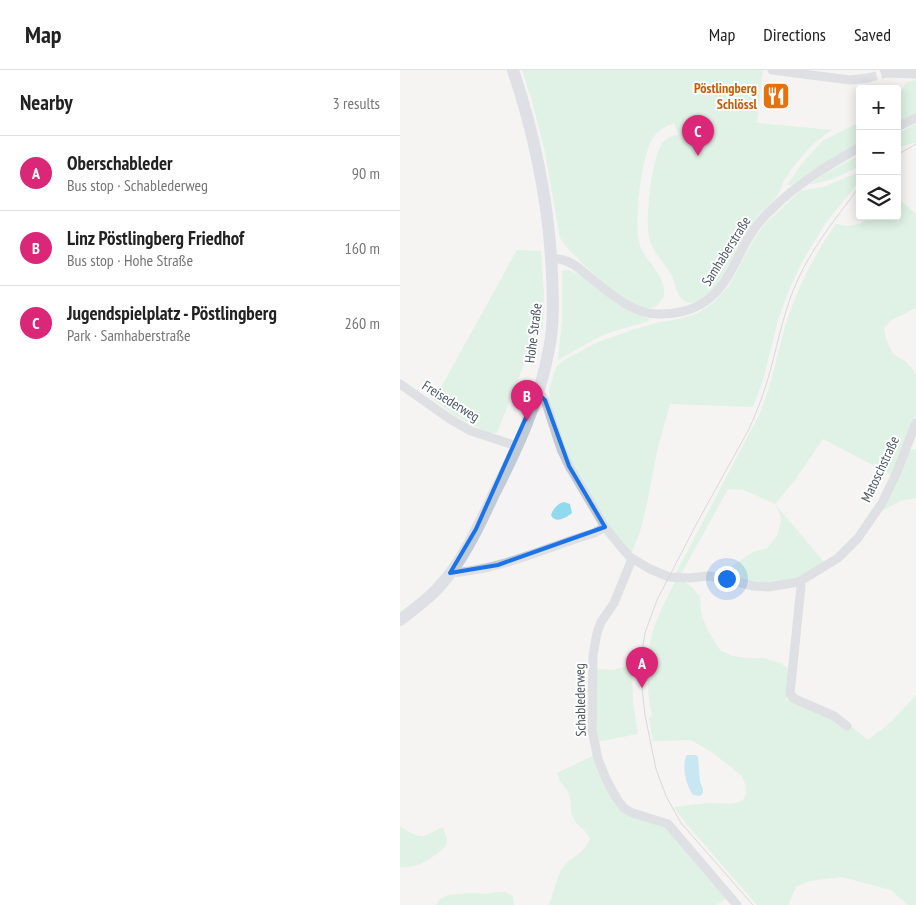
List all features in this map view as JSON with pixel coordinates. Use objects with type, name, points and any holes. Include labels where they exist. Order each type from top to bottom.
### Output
[{"type":"main road","name":"Hohe Straße","points":[[400,620],[437,589],[450,573],[480,522],[516,446],[537,394],[547,361],[553,304],[552,260],[546,208],[529,123],[513,70]]},
{"type":"street","points":[[772,70],[850,80],[868,78]]},
{"type":"street","points":[[850,80],[852,70]]},
{"type":"street","points":[[886,74],[916,74]]},
{"type":"street","points":[[901,125],[916,118]]},
{"type":"street","name":"Samhaberstraße","points":[[552,260],[563,260],[573,264],[634,309],[646,313],[673,314],[693,309],[713,296],[731,273],[755,228],[774,206],[815,174],[856,149]]},
{"type":"street","name":"Freisederweg","points":[[400,384],[450,419],[471,431],[516,446]]},
{"type":"street","name":"Matoschstraße","points":[[537,394],[545,400],[561,449],[569,466],[605,527],[632,559],[669,577],[720,578],[754,586],[768,587],[799,582],[838,558],[858,538],[882,503],[896,474],[916,423]]},
{"type":"street","points":[[450,573],[466,572],[498,565],[594,533],[605,527]]},
{"type":"street","name":"Schablederweg","points":[[632,559],[614,602],[602,622],[594,644],[592,730],[598,760],[607,781],[624,808],[630,812],[668,824],[736,905]]},
{"type":"street","points":[[799,582],[801,586],[790,694],[795,699],[834,716],[847,726]]},
{"type":"highlighted area","points":[[537,393],[545,400],[569,466],[605,527],[498,565],[450,573],[476,529]]},
{"type":"green space","points":[[522,70],[763,70],[757,123],[832,130],[812,146],[795,165],[777,196],[756,217],[720,281],[705,297],[697,302],[688,302],[681,298],[672,276],[656,253],[649,237],[650,187],[656,158],[664,141],[678,134],[674,123],[657,133],[650,143],[642,170],[637,219],[641,249],[658,273],[664,293],[662,300],[657,305],[647,309],[624,297],[599,278],[575,256],[560,238],[545,152]]},
{"type":"green space","points":[[916,80],[916,114],[901,122],[901,92],[906,82]]},
{"type":"green space","points":[[856,124],[856,146],[791,185],[787,185],[801,165],[822,141]]},
{"type":"green space","points":[[916,124],[916,142],[901,147],[901,132]]},
{"type":"green space","points":[[856,157],[856,168],[833,179],[809,185],[821,176]]},
{"type":"green space","points":[[856,174],[856,185],[825,224],[802,262],[788,292],[778,320],[763,380],[753,407],[670,404],[658,447],[640,532],[631,554],[612,532],[566,453],[557,428],[549,390],[556,367],[564,360],[598,342],[656,323],[698,313],[714,302],[729,286],[753,241],[764,225],[800,191],[823,187]]},
{"type":"green space","points":[[901,201],[916,214],[916,308],[890,321],[884,328],[886,339],[893,354],[905,361],[916,375],[916,415],[892,475],[823,439],[795,480],[775,504],[744,490],[728,489],[681,574],[676,573],[763,406],[792,308],[804,279],[819,251],[836,224],[846,226],[860,224],[866,220],[901,220]]},
{"type":"green space","points":[[517,250],[541,251],[544,294],[543,326],[527,356],[497,433],[489,433],[455,416],[434,400]]},
{"type":"green space","points":[[566,270],[579,275],[620,306],[649,319],[649,321],[611,332],[558,360],[562,322],[562,271]]},
{"type":"green space","points":[[916,449],[916,498],[900,501],[880,512],[908,451]]},
{"type":"green space","points":[[775,504],[825,563],[811,573],[793,580],[760,584],[731,576],[715,574],[731,567],[753,552],[767,548],[777,536],[781,522],[780,514]]},
{"type":"green space","points":[[675,581],[685,582],[700,597],[701,613],[708,631],[720,650],[732,656],[763,658],[781,663],[790,671],[786,702],[794,693],[836,714],[868,740],[891,722],[916,695],[916,905],[908,905],[891,890],[842,877],[809,881],[796,887],[789,905],[757,905],[683,820],[674,807],[739,802],[743,800],[746,794],[746,786],[742,776],[713,753],[691,740],[653,741],[649,718],[652,716],[647,680],[648,652],[654,627]]},
{"type":"green space","points":[[632,665],[633,703],[638,734],[596,742],[594,669],[613,670]]},
{"type":"green space","points":[[593,756],[614,801],[669,830],[726,899],[716,905],[549,905],[563,867],[585,847],[590,838],[576,823],[571,813],[569,793],[560,781],[557,773]]},
{"type":"green space","points":[[400,826],[420,836],[443,827],[447,840],[446,846],[425,862],[414,866],[400,867]]},
{"type":"green space","points":[[505,892],[513,896],[514,905],[436,905],[440,899],[448,895]]},
{"type":"water","points":[[564,502],[570,504],[572,513],[558,520],[553,518],[551,515],[554,509]]},
{"type":"water","points":[[687,755],[696,755],[698,757],[700,782],[703,789],[703,793],[700,796],[693,795],[686,781],[684,764]]},
{"type":"tunnel","points":[[868,78],[886,73]]},
{"type":"tram line","points":[[901,153],[916,144]]},
{"type":"tram line","points":[[753,905],[681,823],[666,796],[656,769],[645,715],[641,658],[645,633],[657,600],[755,416],[796,283],[820,240],[856,191]]},
{"type":"place","name":"Pöstlingberg Schlössl","points":[[776,96]]},
{"type":"place","name":"Jugendspielplatz - Pöstlingberg","points":[[698,156]]},
{"type":"place","name":"Linz Pöstlingberg Friedhof","points":[[527,421]]},
{"type":"place","name":"Oberschableder","points":[[642,688]]}]
